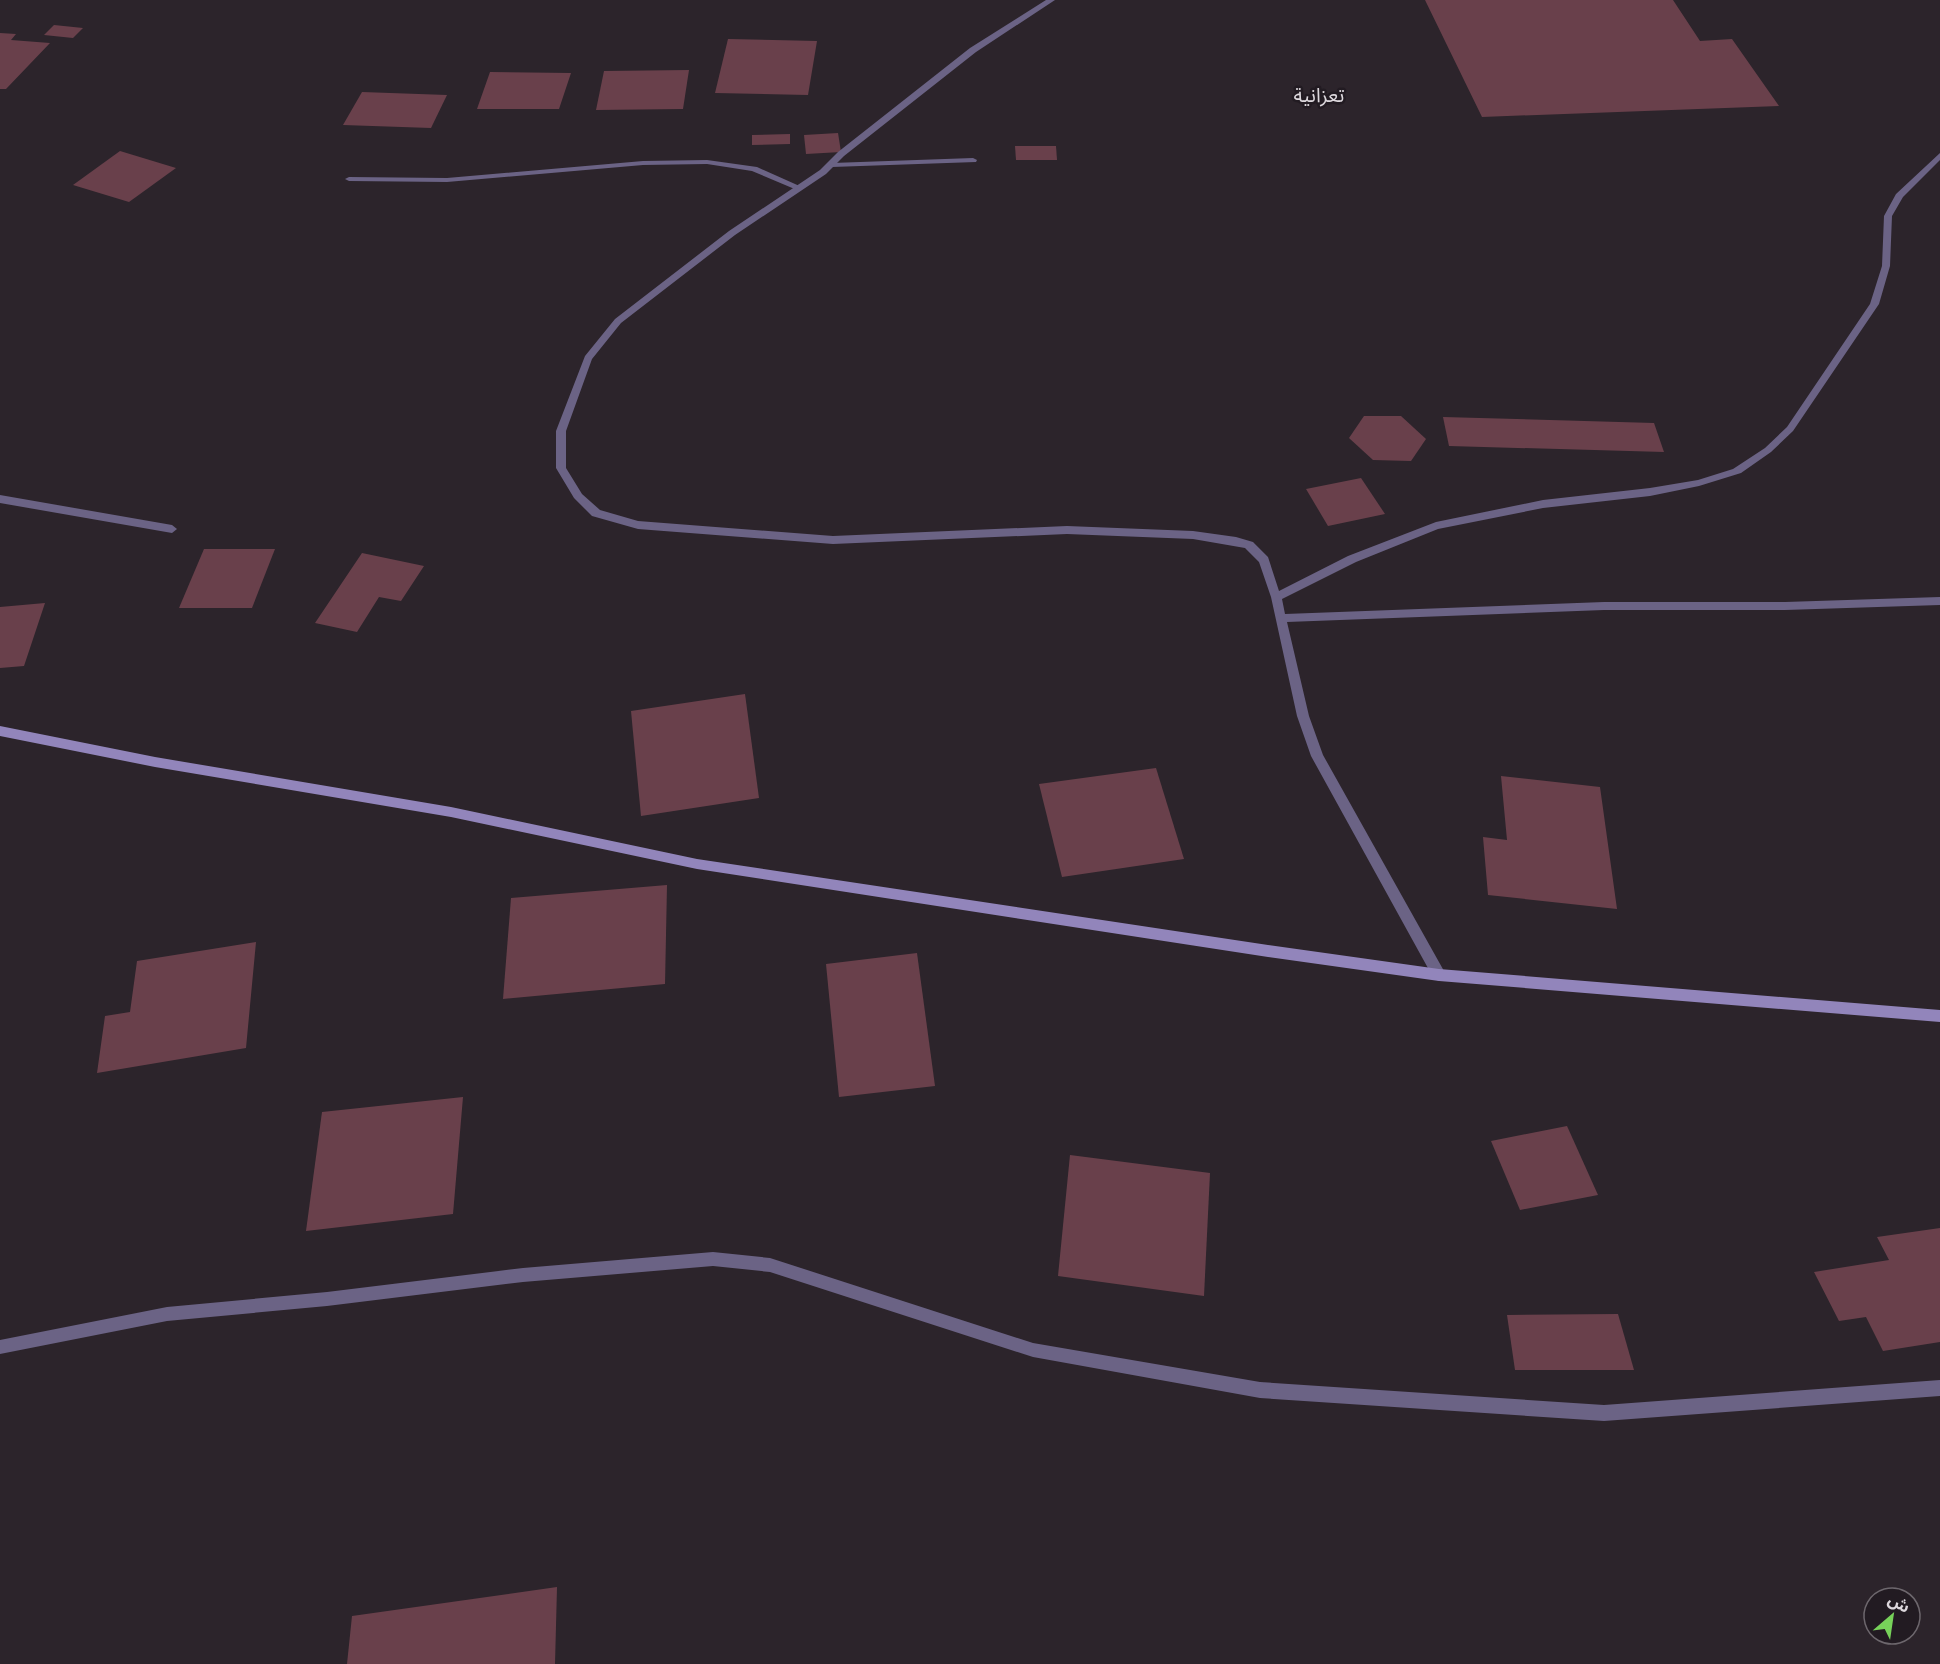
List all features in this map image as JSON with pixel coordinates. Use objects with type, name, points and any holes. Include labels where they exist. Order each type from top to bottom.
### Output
[{"type":"street","points":[[1051,0],[973,50],[841,154],[832,165],[732,233],[618,321],[588,358],[561,431],[561,468],[578,496],[596,513],[638,525],[833,540],[1067,530],[1193,535],[1249,545],[1264,560],[1276,597],[1303,716],[1317,756],[1438,975]]},
{"type":"street","points":[[1276,597],[1352,559],[1436,526],[1543,504],[1650,492],[1699,483],[1737,471],[1768,450],[1790,429],[1874,304],[1886,266],[1888,216],[1899,196],[1940,155]]},
{"type":"street","points":[[832,165],[973,160]]},
{"type":"street","points":[[349,179],[447,180],[643,163],[707,162],[754,169],[800,188]]},
{"type":"street","points":[[0,499],[172,529]]},
{"type":"street","points":[[1282,618],[1604,606],[1785,606],[1940,602]]},
{"type":"street","points":[[0,731],[155,762],[451,812],[697,864],[1268,951],[1438,975],[1940,1016]]},
{"type":"street","points":[[0,1347],[167,1314],[327,1299],[523,1275],[713,1259],[770,1265],[1033,1350],[1260,1390],[1604,1413],[1940,1388]]},
{"type":"building","points":[[1425,0],[1673,0],[1700,41],[1732,39],[1779,106],[1482,117]]},
{"type":"building","points":[[54,25],[83,28],[73,38],[44,35]]},
{"type":"building","points":[[0,33],[16,34],[11,40],[50,43],[6,89],[0,89]]},
{"type":"building","points":[[728,39],[817,41],[808,95],[715,93]]},
{"type":"building","points":[[689,70],[683,109],[596,110],[604,71]]},
{"type":"building","points":[[490,72],[571,73],[559,109],[477,109]]},
{"type":"building","points":[[362,92],[447,95],[431,128],[343,125]]},
{"type":"building","points":[[838,133],[841,152],[806,154],[804,135]]},
{"type":"building","points":[[790,134],[790,144],[752,145],[752,135]]},
{"type":"building","points":[[1015,146],[1056,146],[1057,160],[1016,160]]},
{"type":"building","points":[[120,151],[176,168],[129,202],[73,185]]},
{"type":"building","points":[[1364,416],[1401,416],[1426,439],[1411,461],[1373,460],[1349,438]]},
{"type":"building","points":[[1443,417],[1654,423],[1664,452],[1449,446]]},
{"type":"building","points":[[1361,478],[1385,514],[1328,526],[1306,489]]},
{"type":"building","points":[[204,549],[275,549],[252,608],[179,608]]},
{"type":"building","points":[[362,553],[424,566],[401,601],[379,597],[357,632],[315,623]]},
{"type":"building","points":[[45,603],[24,666],[0,668],[0,607]]},
{"type":"building","points":[[745,694],[759,798],[641,816],[631,711]]},
{"type":"building","points":[[1156,768],[1184,859],[1062,877],[1039,784]]},
{"type":"building","points":[[1501,776],[1600,787],[1617,909],[1488,895],[1483,837],[1507,840]]},
{"type":"building","points":[[667,885],[665,984],[503,999],[511,898]]},
{"type":"building","points":[[256,942],[246,1048],[97,1073],[105,1016],[130,1012],[137,961]]},
{"type":"building","points":[[917,953],[935,1086],[839,1097],[826,964]]},
{"type":"building","points":[[463,1097],[453,1214],[306,1231],[322,1112]]},
{"type":"building","points":[[1567,1126],[1598,1195],[1520,1210],[1491,1141]]},
{"type":"building","points":[[1070,1155],[1210,1173],[1204,1296],[1058,1276]]},
{"type":"building","points":[[1940,1228],[1940,1342],[1883,1351],[1866,1317],[1839,1321],[1814,1272],[1889,1260],[1877,1237]]},
{"type":"building","points":[[1618,1314],[1634,1370],[1515,1370],[1507,1315]]},
{"type":"building","points":[[557,1587],[555,1664],[347,1664],[352,1616]]},
{"type":"district","name":"تعزانية","points":[[1319,96]]}]
